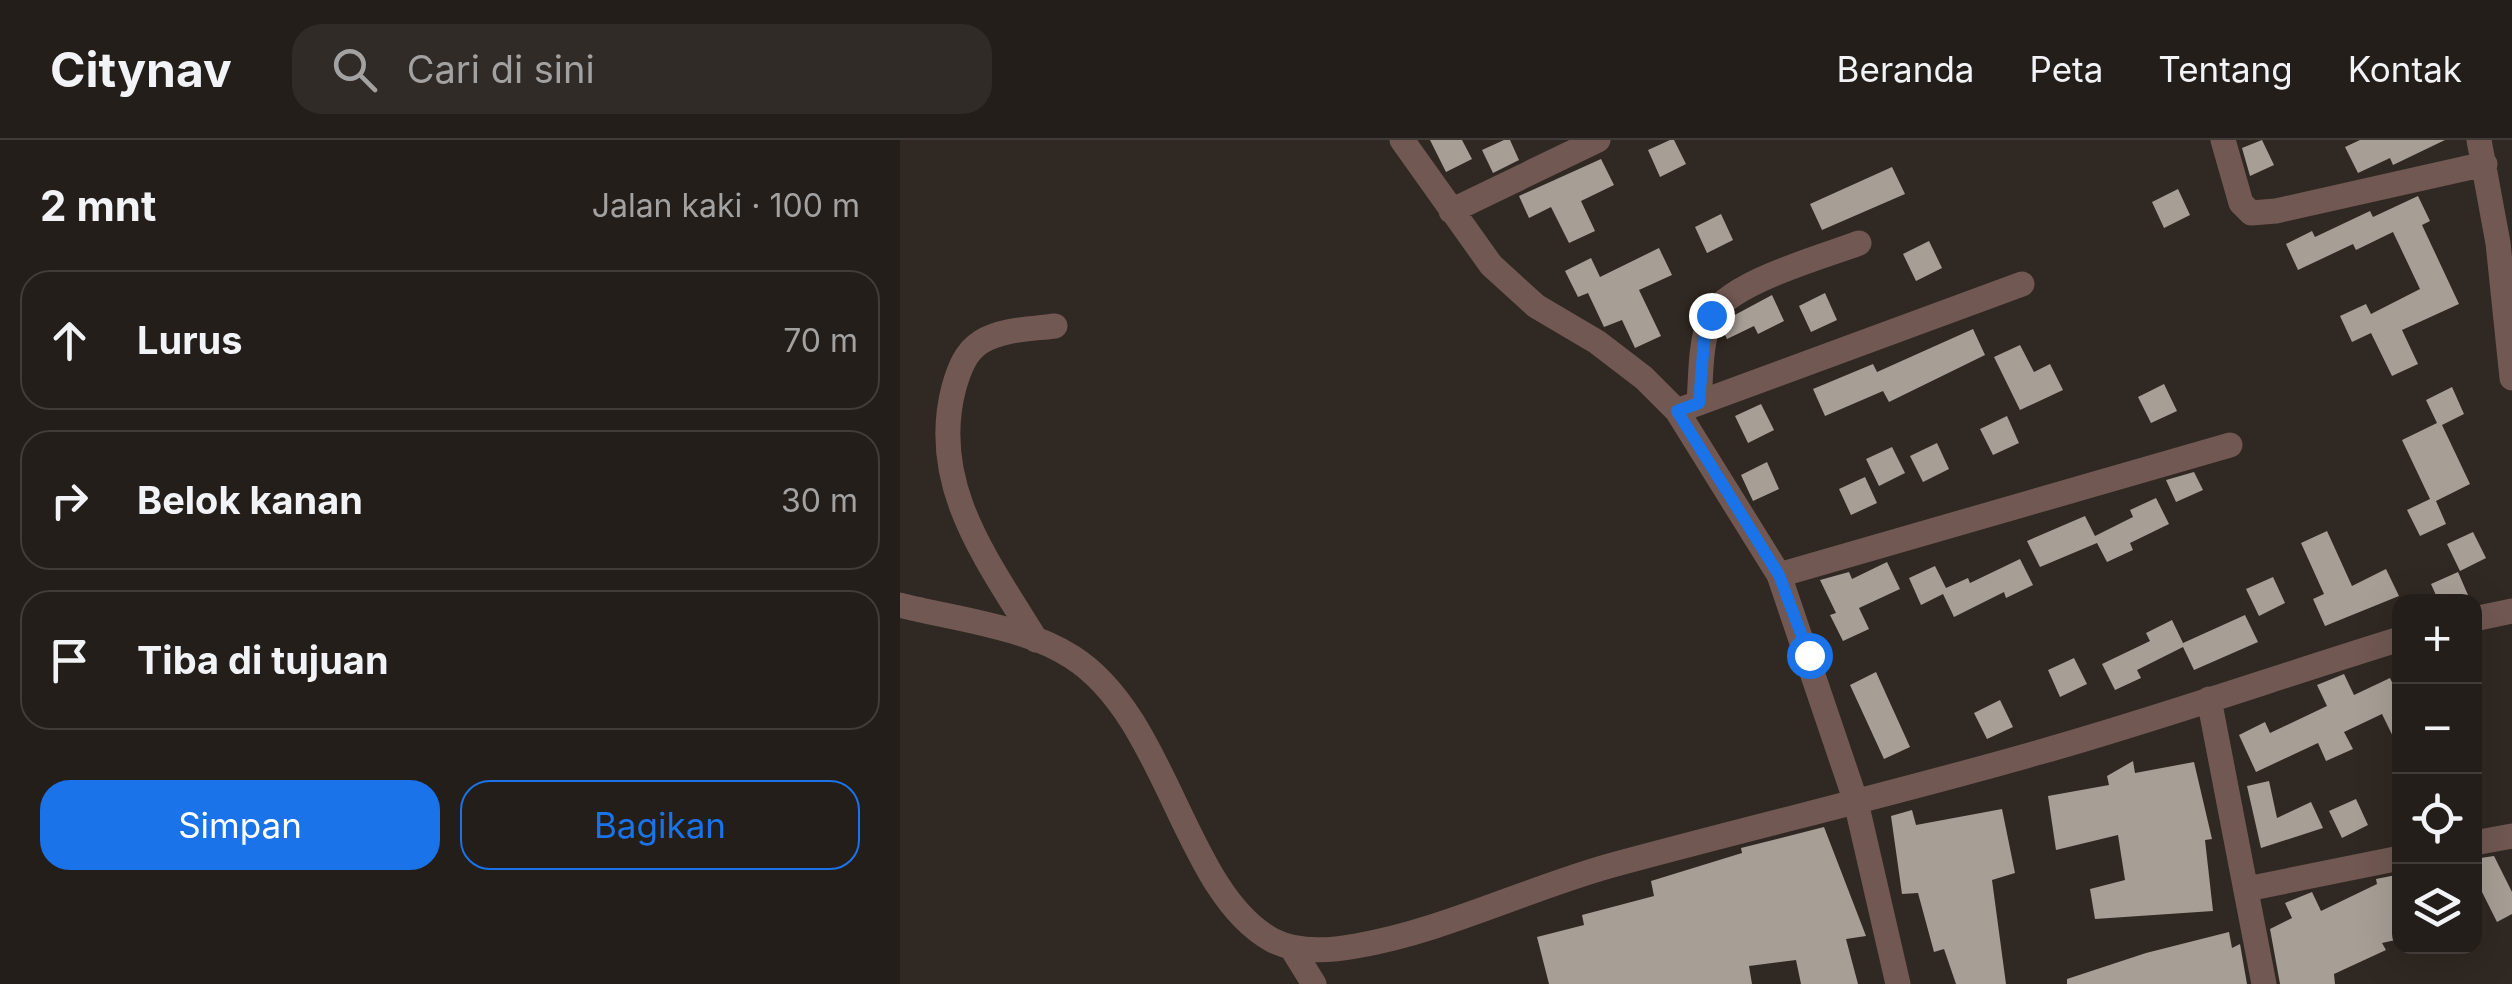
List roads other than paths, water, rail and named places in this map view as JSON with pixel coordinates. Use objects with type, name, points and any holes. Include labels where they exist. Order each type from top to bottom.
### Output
[{"type":"street","points":[[1402,140],[1491,264],[1536,306],[1597,342],[1688,407],[1779,575],[1856,802],[1898,984]]},
{"type":"street","points":[[1451,211],[1598,140]]},
{"type":"street","points":[[2223,140],[2241,203],[2251,212],[2276,211],[2482,152],[2512,378]]},
{"type":"street","points":[[1688,407],[1711,315],[1732,294],[1859,243]]},
{"type":"street","points":[[1688,407],[2022,284]]},
{"type":"street","points":[[1036,640],[958,508],[947,448],[950,400],[960,364],[980,342],[1004,333],[1056,326]]},
{"type":"street","points":[[1779,575],[2230,445]]},
{"type":"street","points":[[900,605],[1036,640],[1070,656],[1124,704],[1212,871],[1242,914],[1267,937],[1292,947],[1324,949],[1374,942],[1604,868],[2044,751],[2392,641]]},
{"type":"street","points":[[2482,618],[2512,610]]},
{"type":"street","points":[[2209,698],[2264,984]]},
{"type":"street","points":[[2482,842],[2512,836]]},
{"type":"street","points":[[2246,889],[2392,860]]},
{"type":"street","points":[[1292,947],[1314,984]]}]
